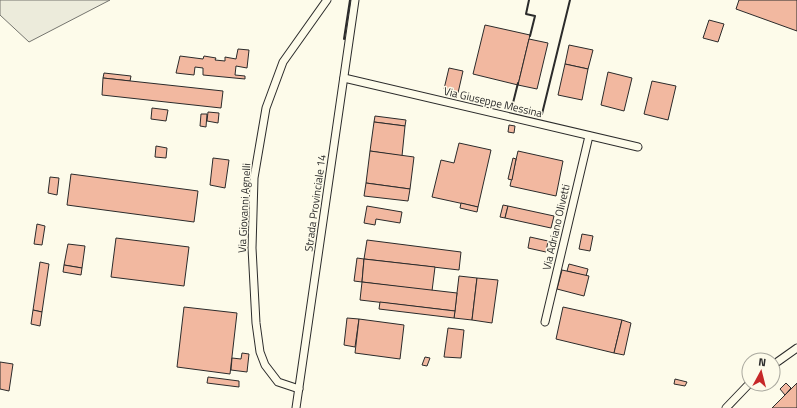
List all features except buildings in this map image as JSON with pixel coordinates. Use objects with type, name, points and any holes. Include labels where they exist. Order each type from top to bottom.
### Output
[{"type":"street","name":"Via Giovanni Agnelli","points":[[299,389],[278,382],[265,365],[260,352],[256,323],[252,248],[254,178],[266,108],[283,62],[327,0]]},
{"type":"street","name":"Strada Provinciale 14","points":[[296,408],[355,0]]},
{"type":"street","name":"Via Giuseppe Messina","points":[[344,78],[638,147]]},
{"type":"street","name":"Via Adriano Olivetti","points":[[545,322],[589,136]]},
{"type":"street","points":[[781,360],[797,348]]},
{"type":"street","points":[[726,408],[741,392]]},
{"type":"shaded area","points":[[0,0],[110,0],[29,42],[0,15]]},
{"type":"wall","points":[[344,39],[350,0]]},
{"type":"wall","points":[[529,0],[526,14],[535,16],[530,36]]},
{"type":"wall","points":[[518,83],[512,107],[542,114],[570,0]]}]
